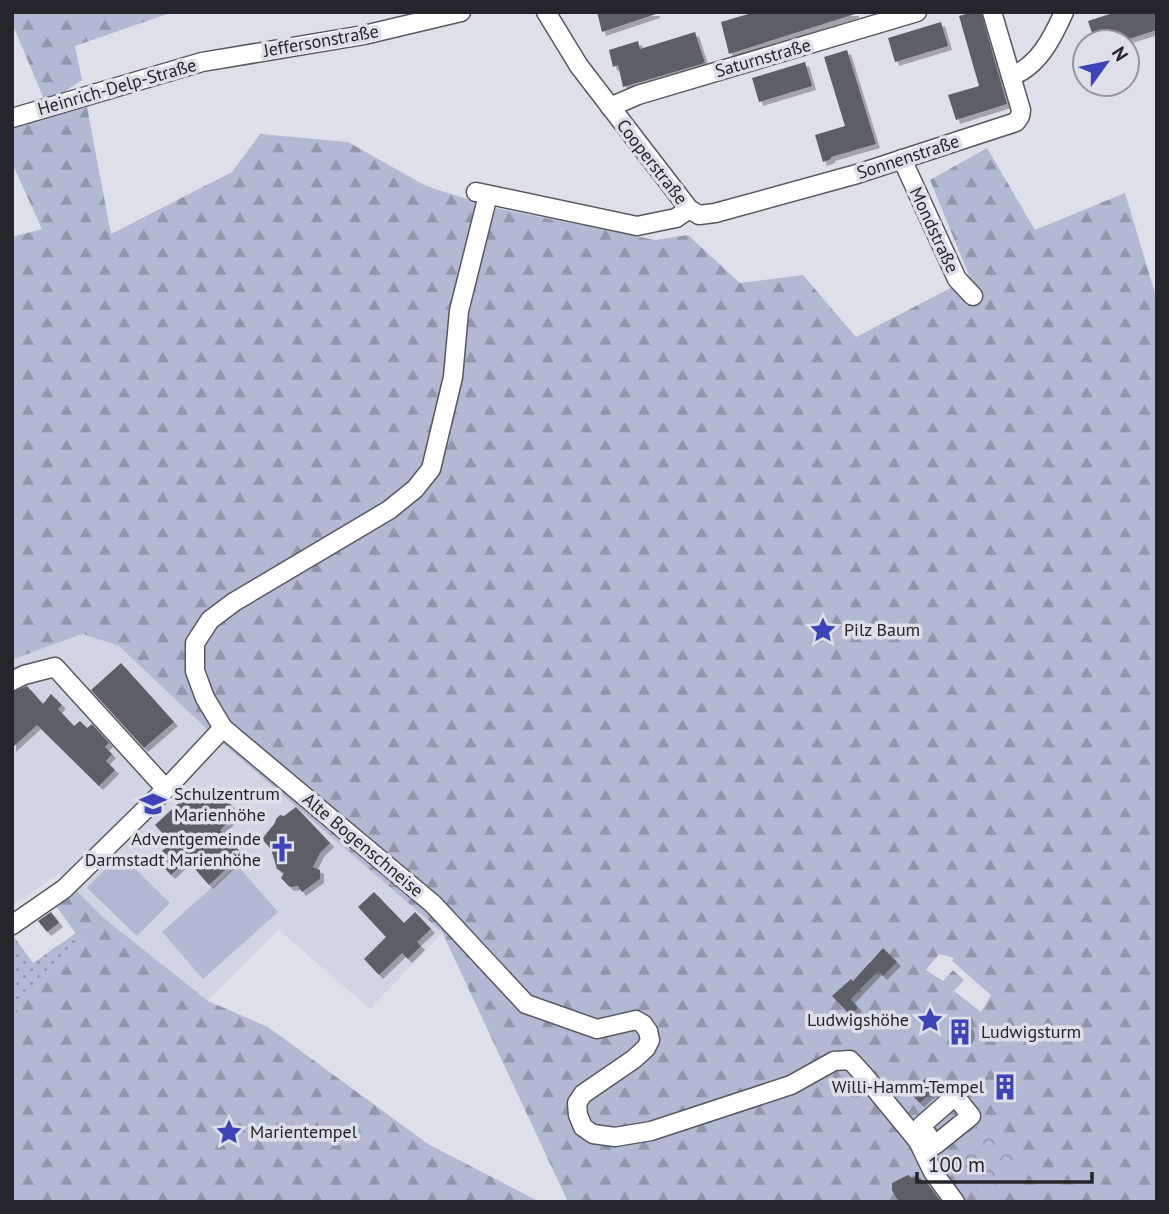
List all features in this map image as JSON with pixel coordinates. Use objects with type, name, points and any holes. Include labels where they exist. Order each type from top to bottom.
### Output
[{"type":"street","name":"Jeffersonstraße","points":[[222,59],[363,35],[461,12]]},
{"type":"street","name":"Cooperstraße","points":[[472,260],[482,193],[637,226],[677,218],[689,209],[579,66],[545,12]]},
{"type":"street","name":"Saturnstraße","points":[[610,107],[675,83],[917,12]]},
{"type":"street","name":"Sonnenstraße","points":[[689,209],[699,215],[715,213],[810,188],[1016,122],[1021,110],[992,12]]},
{"type":"street","points":[[1011,76],[1021,72],[1037,57],[1054,33],[1064,12]]},
{"type":"street","name":"Heinrich-Delp-Straße","points":[[12,118],[192,65],[222,59]]},
{"type":"street","name":"Mondstraße","points":[[902,159],[957,279],[973,296]]},
{"type":"street","name":"Alte Bogenschneise","points":[[472,260],[459,311],[453,377],[431,469],[415,489],[389,510],[234,602],[210,620],[195,643],[195,671],[205,698],[223,728],[432,904],[526,1004],[597,1029],[636,1020],[643,1024],[650,1040],[646,1048],[583,1094],[577,1102],[583,1127],[593,1134],[615,1137],[651,1131],[791,1085],[834,1061],[850,1060],[918,1142],[933,1172],[955,1202]]},
{"type":"street","points":[[12,681],[55,667],[166,789]]},
{"type":"street","points":[[12,925],[64,889],[166,789],[223,728]]},
{"type":"shaded area","name":"Schulzentrum Marienhöhe","points":[[83,634],[119,646],[213,735],[443,932],[370,1009],[279,930],[208,1001],[105,919],[59,873],[12,906],[12,660]]},
{"type":"green space","points":[[12,12],[173,12],[75,46],[82,80],[46,104],[12,23]]},
{"type":"green space","points":[[87,107],[111,234],[232,172],[260,134],[348,142],[426,186],[495,208],[655,240],[688,235],[740,283],[803,275],[856,337],[970,278],[930,180],[987,148],[1035,230],[1125,193],[1157,300],[1157,1202],[939,1202],[935,1187],[930,1184],[926,1187],[912,1178],[892,1184],[896,1198],[906,1202],[568,1202],[442,932],[213,735],[119,646],[83,634],[12,660],[12,237],[42,229],[12,163],[12,128],[49,115]],"holes":[[[883,949],[883,976],[877,970],[861,989],[846,994],[858,1008],[850,1015],[833,996],[850,980],[853,981]],[[939,954],[954,958],[952,961],[991,995],[981,1012],[954,991],[964,980],[953,970],[943,981],[926,970]]]},
{"type":"green space","points":[[120,854],[170,903],[137,936],[87,888]]},
{"type":"green space","points":[[237,865],[278,912],[203,979],[162,932]]},
{"type":"green space","points":[[74,888],[105,919],[208,1001],[268,1027],[428,1144],[540,1202],[12,1202],[12,1019],[51,971],[84,945],[54,903]]},
{"type":"green space","points":[[76,933],[84,945],[51,971],[12,1019],[12,934],[33,963]]},
{"type":"green space","points":[[986,1119],[1024,1166],[978,1194],[959,1140]]},
{"type":"building","points":[[597,12],[656,12],[656,14],[602,32]]},
{"type":"building","points":[[755,12],[855,14],[729,54],[721,22]]},
{"type":"building","points":[[981,12],[1007,104],[956,120],[948,95],[979,86],[959,16]]},
{"type":"building","points":[[1116,12],[1157,12],[1157,30],[1141,35],[1141,28],[1090,28],[1088,21]]},
{"type":"building","points":[[941,22],[948,46],[895,62],[888,38]]},
{"type":"building","points":[[695,32],[705,63],[623,87],[618,65],[613,67],[609,50],[638,41],[640,49]]},
{"type":"building","points":[[847,50],[876,144],[831,157],[823,162],[815,135],[845,126],[824,57]]},
{"type":"building","points":[[805,62],[812,86],[759,102],[752,78]]},
{"type":"building","points":[[121,663],[174,722],[144,748],[91,690]]},
{"type":"building","points":[[27,686],[43,704],[51,694],[62,705],[58,709],[74,726],[80,721],[87,728],[92,724],[109,743],[105,747],[112,754],[106,761],[115,770],[99,786],[37,725],[12,748],[12,692]]},
{"type":"building","points":[[196,787],[207,798],[216,790],[239,813],[220,830],[242,854],[209,885],[187,860],[171,875],[155,858],[171,842],[155,825]]},
{"type":"building","points":[[296,807],[330,843],[320,853],[313,867],[320,870],[320,879],[302,892],[298,886],[290,887],[281,878],[284,873],[277,869],[271,849],[262,839],[280,815],[284,816]]},
{"type":"building","points":[[374,892],[404,923],[415,912],[431,929],[417,942],[421,946],[408,959],[402,953],[379,975],[364,959],[386,937],[358,907]]},
{"type":"building","points":[[51,912],[59,923],[47,932],[38,921]]},
{"type":"building","points":[[883,948],[897,962],[883,976],[878,971],[851,999],[858,1008],[850,1015],[832,996],[851,979],[853,981]]},
{"type":"building","name":"Ludwigsturm","points":[[960,1021],[968,1024],[971,1032],[968,1040],[960,1043],[952,1040],[949,1032],[952,1024]]},
{"type":"building","points":[[926,1078],[936,1089],[920,1103],[910,1093]]},
{"type":"building","points":[[908,1175],[912,1178],[916,1176],[928,1184],[941,1202],[901,1202],[896,1198],[892,1183]]},
{"type":"place","name":"Pilz Baum","points":[[823,630]]},
{"type":"place","name":"Schulzentrum Marienhöhe","points":[[153,804]]},
{"type":"place","name":"Adventgemeinde Darmstadt Marienhöhe","points":[[282,849]]},
{"type":"place","name":"Ludwigshöhe","points":[[930,1020]]},
{"type":"place","name":"Ludwigsturm","points":[[960,1032]]},
{"type":"place","name":"Willi-Hamm-Tempel","points":[[1005,1087]]},
{"type":"place","name":"Marientempel","points":[[229,1132]]}]
